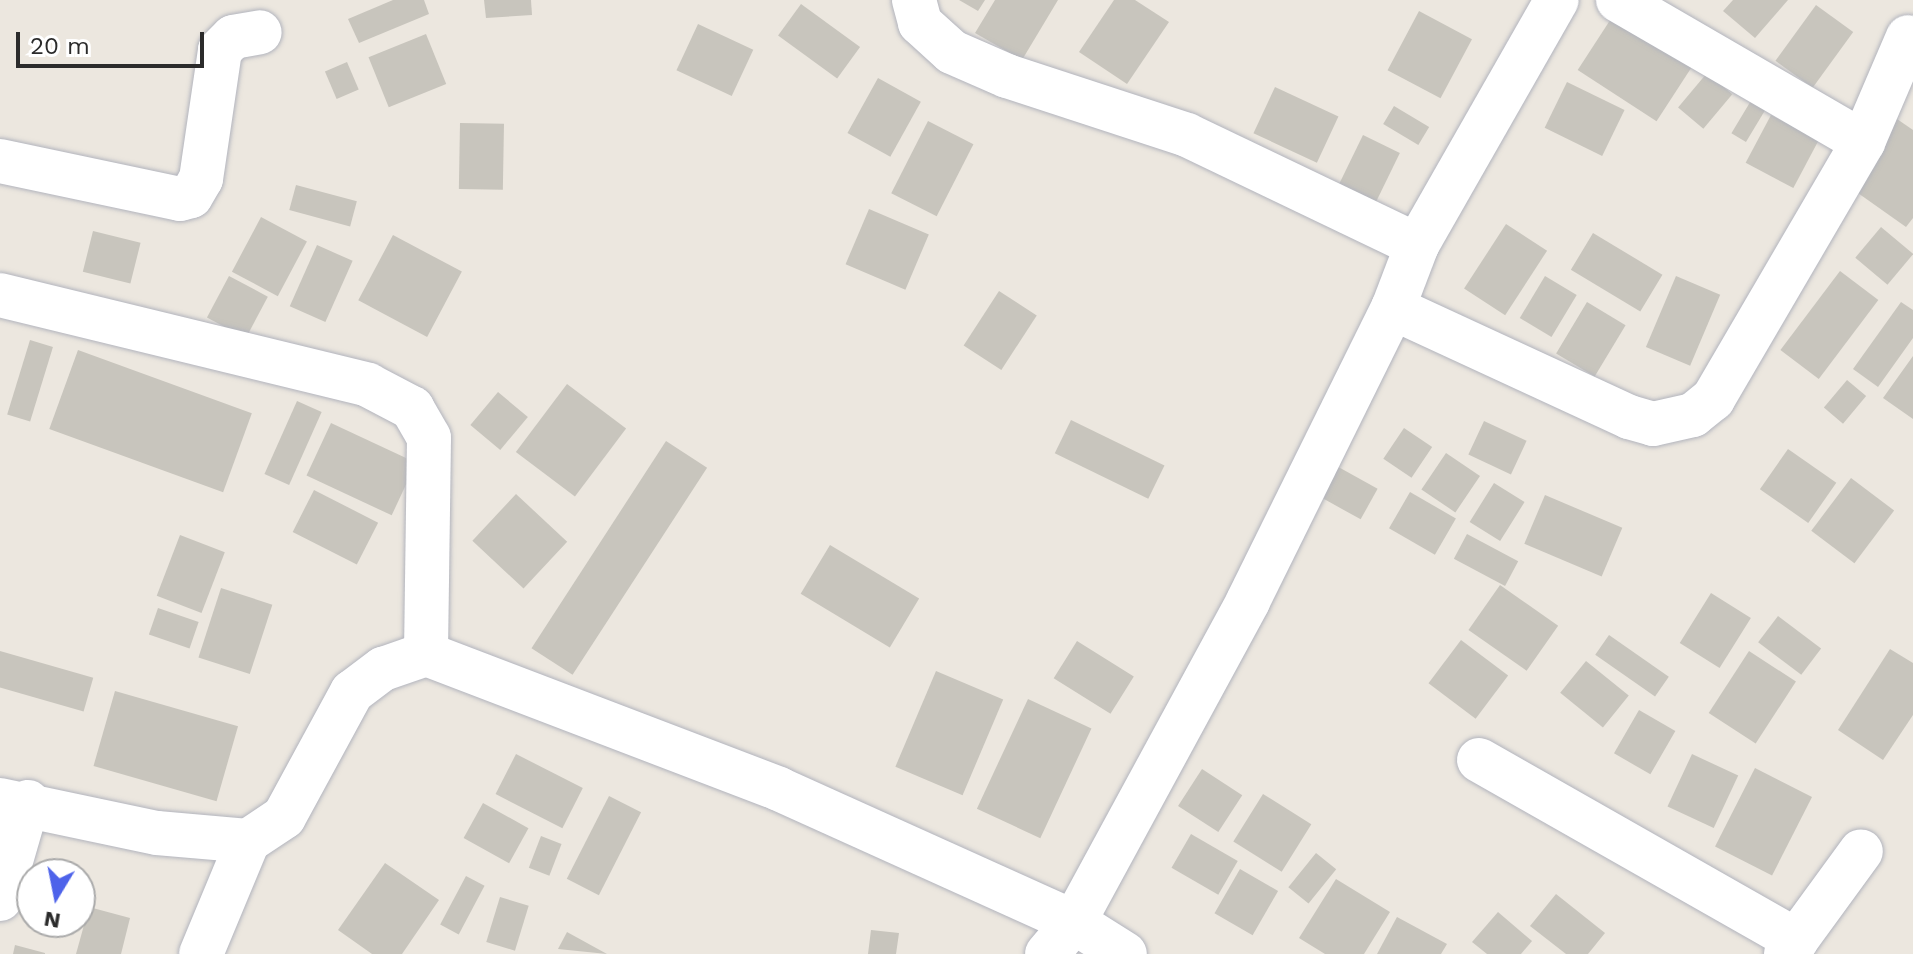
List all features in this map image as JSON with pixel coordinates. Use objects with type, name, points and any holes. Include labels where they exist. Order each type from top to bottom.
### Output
[{"type":"street","points":[[914,0],[920,23],[952,52],[1007,76],[1187,135],[1417,245]]},
{"type":"street","points":[[1060,938],[1248,601],[1393,308],[1417,245],[1557,0]]},
{"type":"street","points":[[1618,0],[1863,142]]},
{"type":"street","points":[[0,161],[180,199],[191,196],[201,179],[220,50],[233,37],[260,32]]},
{"type":"street","points":[[1393,308],[1629,417],[1653,424],[1674,422],[1713,399],[1863,142],[1908,37]]},
{"type":"street","points":[[0,295],[368,385],[412,408],[429,438],[426,654]]},
{"type":"street","points":[[201,954],[248,841],[284,817],[352,692],[383,669],[426,654],[779,789],[1060,938],[1125,954]]},
{"type":"street","points":[[1479,760],[1791,947],[1861,851]]},
{"type":"street","points":[[0,899],[14,801],[157,833],[248,841]]},
{"type":"building","points":[[393,0],[424,0],[429,14],[359,43],[348,19]]},
{"type":"building","points":[[484,0],[531,0],[532,15],[486,18]]},
{"type":"building","points":[[959,0],[985,0],[978,11]]},
{"type":"building","points":[[995,0],[1058,0],[1022,60],[975,33]]},
{"type":"building","points":[[1114,0],[1135,0],[1169,22],[1127,84],[1079,52]]},
{"type":"building","points":[[1733,0],[1788,0],[1755,38],[1723,11]]},
{"type":"building","points":[[801,4],[860,47],[837,78],[778,36]]},
{"type":"building","points":[[1816,5],[1853,32],[1813,88],[1775,61]]},
{"type":"building","points":[[1618,8],[1697,59],[1657,121],[1578,70]]},
{"type":"building","points":[[1419,11],[1472,39],[1441,98],[1388,70]]},
{"type":"building","points":[[698,24],[753,50],[732,96],[676,70]]},
{"type":"building","points":[[426,34],[446,84],[389,107],[369,57]]},
{"type":"building","points":[[347,62],[359,90],[337,99],[325,71]]},
{"type":"building","points":[[1707,73],[1732,94],[1703,129],[1678,107]]},
{"type":"building","points":[[878,78],[921,102],[890,157],[847,133]]},
{"type":"building","points":[[1567,82],[1625,110],[1602,156],[1545,128]]},
{"type":"building","points":[[1275,87],[1338,117],[1317,163],[1253,133]]},
{"type":"building","points":[[1752,99],[1767,108],[1746,142],[1731,133]]},
{"type":"building","points":[[1394,106],[1429,127],[1418,145],[1383,124]]},
{"type":"building","points":[[1771,115],[1819,140],[1793,188],[1746,163]]},
{"type":"building","points":[[1897,119],[1913,130],[1913,218],[1906,227],[1848,186]]},
{"type":"building","points":[[928,121],[973,144],[937,216],[891,193]]},
{"type":"building","points":[[460,123],[504,124],[503,190],[459,189]]},
{"type":"building","points":[[1363,135],[1400,153],[1374,207],[1337,189]]},
{"type":"building","points":[[296,185],[357,201],[350,226],[289,210]]},
{"type":"building","points":[[869,209],[929,234],[905,290],[846,264]]},
{"type":"building","points":[[261,217],[307,241],[278,296],[232,272]]},
{"type":"building","points":[[1506,224],[1547,251],[1505,315],[1464,289]]},
{"type":"building","points":[[1881,227],[1913,254],[1887,285],[1855,258]]},
{"type":"building","points":[[93,231],[141,243],[130,284],[83,272]]},
{"type":"building","points":[[1593,233],[1662,275],[1640,312],[1571,270]]},
{"type":"building","points":[[393,235],[462,272],[427,337],[358,300]]},
{"type":"building","points":[[317,245],[353,261],[325,322],[290,306]]},
{"type":"building","points":[[1840,271],[1878,300],[1819,379],[1780,350]]},
{"type":"building","points":[[229,276],[268,297],[246,338],[207,317]]},
{"type":"building","points":[[1545,276],[1577,295],[1551,337],[1520,318]]},
{"type":"building","points":[[1676,276],[1720,295],[1690,366],[1646,347]]},
{"type":"building","points":[[999,291],[1037,316],[1001,370],[964,346]]},
{"type":"building","points":[[1587,302],[1626,325],[1595,377],[1556,353]]},
{"type":"building","points":[[1901,302],[1913,310],[1913,338],[1878,387],[1853,369]]},
{"type":"building","points":[[30,340],[53,347],[30,422],[7,415]]},
{"type":"building","points":[[78,350],[252,413],[223,492],[49,429]]},
{"type":"building","points":[[1913,356],[1913,419],[1883,398]]},
{"type":"building","points":[[1847,380],[1866,396],[1843,424],[1824,408]]},
{"type":"building","points":[[567,384],[626,429],[575,496],[516,452]]},
{"type":"building","points":[[498,392],[528,417],[500,450],[470,425]]},
{"type":"building","points":[[297,401],[322,412],[289,485],[264,474]]},
{"type":"building","points":[[1071,420],[1164,466],[1148,499],[1055,453]]},
{"type":"building","points":[[1484,421],[1527,441],[1511,474],[1468,455]]},
{"type":"building","points":[[331,423],[416,463],[392,515],[306,476]]},
{"type":"building","points":[[1404,428],[1432,447],[1411,478],[1383,459]]},
{"type":"building","points":[[666,441],[707,468],[573,675],[531,648]]},
{"type":"building","points":[[1788,449],[1836,483],[1808,523],[1760,489]]},
{"type":"building","points":[[1446,453],[1480,476],[1455,512],[1421,489]]},
{"type":"building","points":[[1333,464],[1378,489],[1361,519],[1316,495]]},
{"type":"building","points":[[1851,478],[1894,510],[1854,563],[1811,531]]},
{"type":"building","points":[[1494,483],[1525,502],[1500,541],[1470,522]]},
{"type":"building","points":[[314,490],[378,523],[357,565],[293,532]]},
{"type":"building","points":[[1410,492],[1456,518],[1435,555],[1389,528]]},
{"type":"building","points":[[516,494],[567,542],[524,589],[472,541]]},
{"type":"building","points":[[1545,495],[1622,528],[1602,577],[1524,544]]},
{"type":"building","points":[[1467,534],[1518,561],[1505,586],[1454,559]]},
{"type":"building","points":[[180,535],[225,552],[202,613],[157,596]]},
{"type":"building","points":[[830,545],[919,599],[890,647],[801,594]]},
{"type":"building","points":[[1500,585],[1558,626],[1527,671],[1468,630]]},
{"type":"building","points":[[221,588],[272,605],[250,674],[198,657]]},
{"type":"building","points":[[1711,593],[1751,618],[1720,668],[1680,643]]},
{"type":"building","points":[[158,608],[199,622],[190,648],[149,634]]},
{"type":"building","points":[[1778,616],[1821,648],[1801,675],[1758,642]]},
{"type":"building","points":[[1609,635],[1669,677],[1655,697],[1595,655]]},
{"type":"building","points":[[1461,640],[1508,676],[1476,719],[1429,683]]},
{"type":"building","points":[[1077,641],[1134,677],[1111,714],[1054,678]]},
{"type":"building","points":[[1890,649],[1913,663],[1913,715],[1883,760],[1838,730]]},
{"type":"building","points":[[0,651],[93,678],[84,711],[0,687]]},
{"type":"building","points":[[1749,651],[1796,681],[1756,744],[1709,713]]},
{"type":"building","points":[[1586,661],[1629,696],[1603,727],[1560,693]]},
{"type":"building","points":[[936,671],[1003,700],[963,795],[895,767]]},
{"type":"building","points":[[115,691],[238,726],[217,801],[94,766]]},
{"type":"building","points":[[1028,699],[1091,729],[1040,838],[977,809]]},
{"type":"building","points":[[1639,710],[1675,731],[1650,774],[1614,753]]},
{"type":"building","points":[[516,754],[583,788],[562,828],[496,794]]},
{"type":"building","points":[[1692,754],[1738,776],[1714,828],[1667,807]]},
{"type":"building","points":[[1755,768],[1812,797],[1772,875],[1715,846]]},
{"type":"building","points":[[1202,769],[1242,795],[1218,832],[1178,806]]},
{"type":"building","points":[[1263,794],[1311,824],[1282,872],[1233,841]]},
{"type":"building","points":[[609,796],[641,812],[599,895],[567,879]]},
{"type":"building","points":[[483,803],[528,828],[509,863],[464,838]]},
{"type":"building","points":[[1191,834],[1238,861],[1218,895],[1172,868]]},
{"type":"building","points":[[541,836],[562,844],[549,876],[529,868]]},
{"type":"building","points":[[1316,853],[1336,869],[1309,904],[1288,887]]},
{"type":"building","points":[[385,863],[439,900],[402,954],[372,954],[338,930]]},
{"type":"building","points":[[1240,869],[1278,891],[1253,935],[1214,913]]},
{"type":"building","points":[[466,876],[485,886],[459,934],[440,925]]},
{"type":"building","points":[[1336,879],[1390,912],[1364,954],[1325,954],[1299,938]]},
{"type":"building","points":[[1556,894],[1605,933],[1588,954],[1566,954],[1530,926]]},
{"type":"building","points":[[500,897],[529,906],[515,951],[486,942]]},
{"type":"building","points":[[96,909],[130,918],[121,954],[76,954],[80,938],[96,938]]},
{"type":"building","points":[[1498,912],[1532,941],[1521,954],[1487,954],[1472,942]]},
{"type":"building","points":[[1397,917],[1447,944],[1441,954],[1377,954]]},
{"type":"building","points":[[871,930],[899,933],[896,954],[868,954]]},
{"type":"building","points":[[567,932],[607,954],[558,949]]},
{"type":"building","points":[[15,945],[45,953],[45,954],[13,954]]}]
